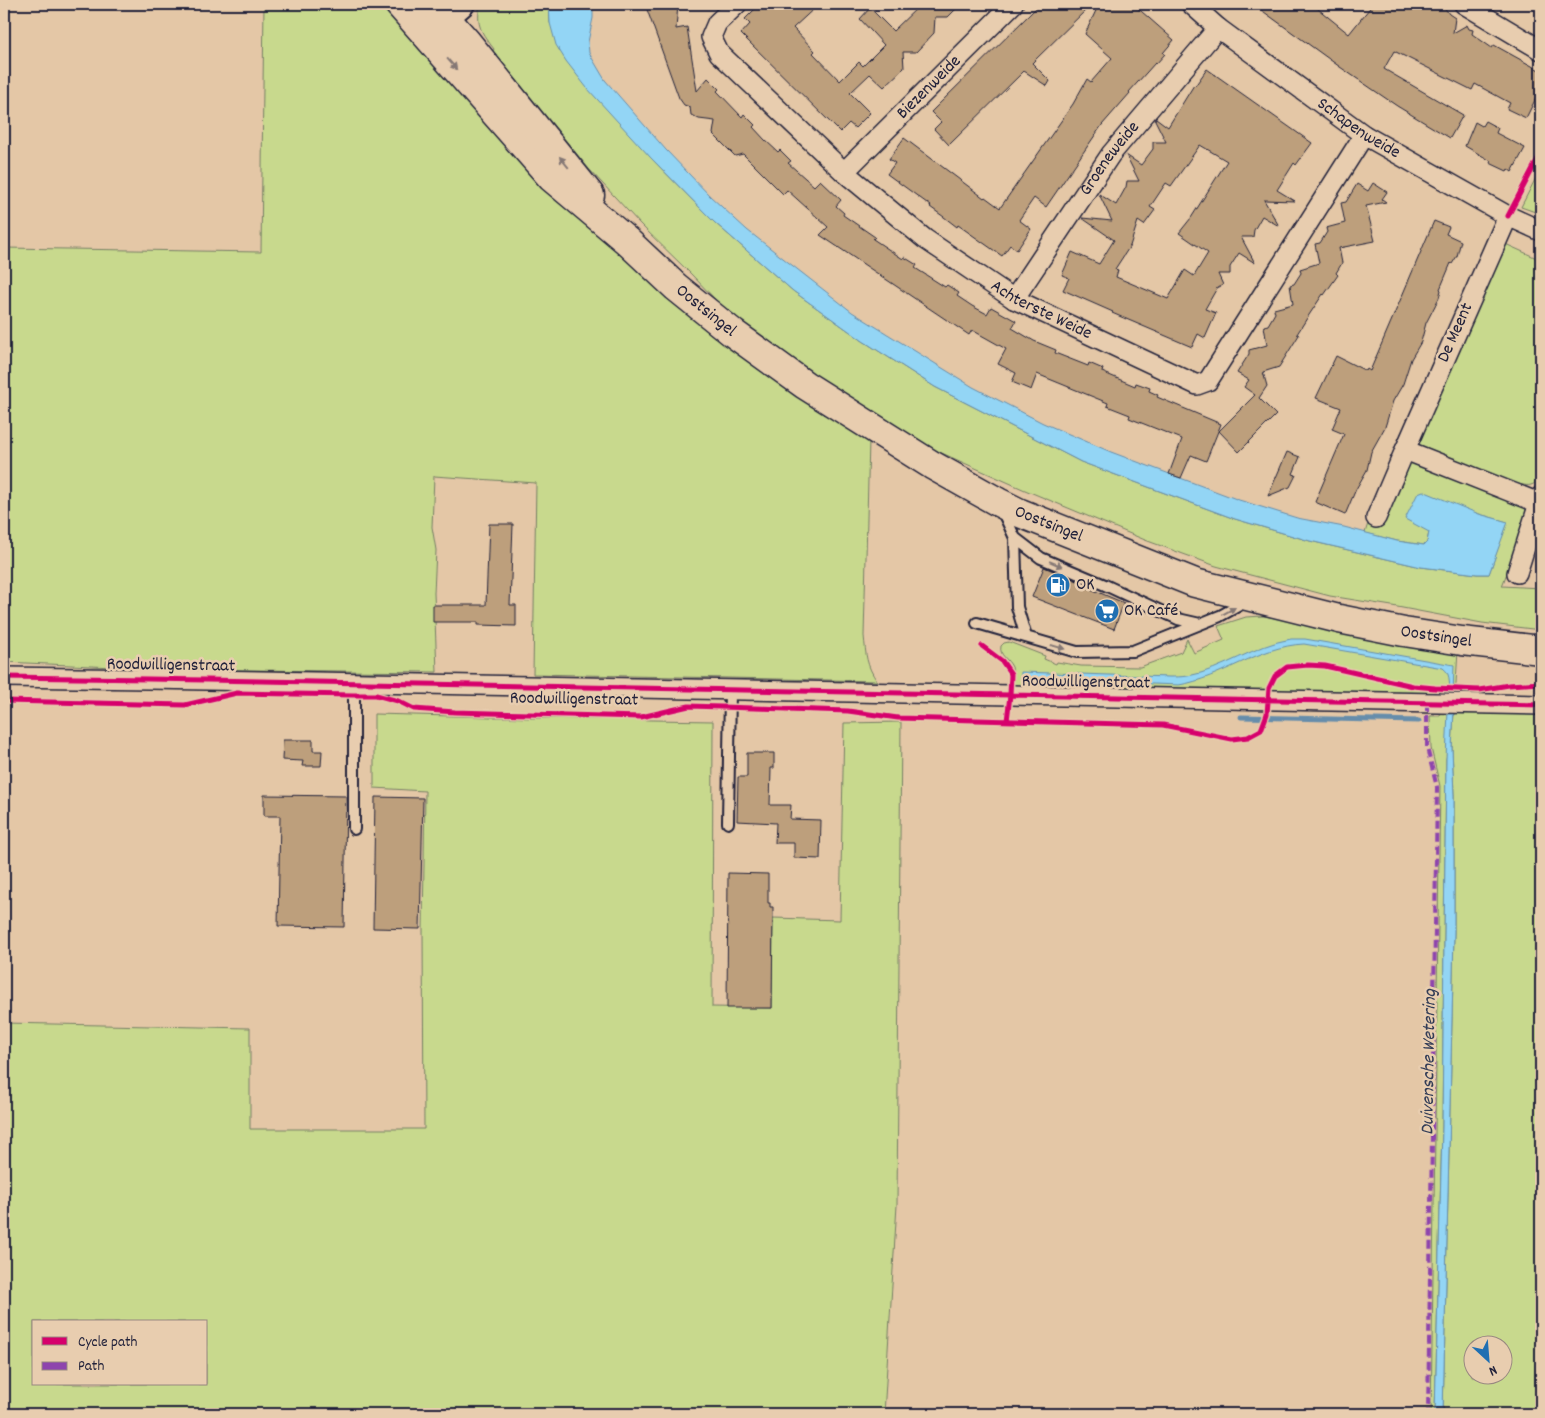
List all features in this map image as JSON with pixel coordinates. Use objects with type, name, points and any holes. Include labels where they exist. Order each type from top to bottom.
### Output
[{"type":"main road","name":"Oostsingel","points":[[399,4],[438,11],[552,178],[676,286],[733,332],[806,384],[932,465],[1020,513],[1195,583],[1339,619],[1404,632],[1541,650]]},
{"type":"street","name":"Achterste Weide","points":[[738,4],[716,22],[711,37],[719,53],[844,172],[925,239],[1014,299],[1197,385],[1208,381],[1364,135]]},
{"type":"street","name":"Biezenweide","points":[[844,172],[1013,4]]},
{"type":"street","name":"Schapenweide","points":[[1191,4],[1218,28],[1364,135],[1508,216],[1541,231]]},
{"type":"street","points":[[1464,4],[1541,50]]},
{"type":"street","name":"Groeneweide","points":[[1014,299],[1111,154],[1218,28]]},
{"type":"street","name":"De Meent","points":[[1376,518],[1508,216]]},
{"type":"street","points":[[1405,450],[1540,500],[1517,573]]},
{"type":"street","name":"Roodwilligenstraat","points":[[4,677],[354,682],[1541,706]]},
{"type":"lane","points":[[998,502],[1015,538],[1017,607],[1026,638]]},
{"type":"lane","points":[[1015,538],[1041,558],[1178,619],[1200,624]]},
{"type":"lane","points":[[977,623],[1077,652],[1133,651],[1220,616],[1252,598]]},
{"type":"lane","points":[[354,682],[354,829]]},
{"type":"lane","points":[[728,823],[730,690]]},
{"type":"green space","points":[[264,4],[392,4],[528,159],[869,440],[864,636],[869,665],[877,681],[533,674],[536,483],[434,476],[432,527],[436,550],[434,593],[437,672],[157,669],[4,662],[4,248],[261,252]]},
{"type":"green space","points":[[480,4],[549,4],[550,23],[651,158],[714,222],[793,291],[863,341],[935,387],[1081,462],[1235,519],[1310,541],[1421,567],[1477,574],[1489,574],[1507,522],[1479,514],[1429,532],[1427,542],[1424,545],[1365,533],[1369,520],[1384,523],[1412,457],[1524,503],[1527,511],[1526,524],[1502,586],[1541,588],[1541,630],[1482,623],[1330,596],[1216,566],[1145,540],[910,439],[829,388],[737,322],[640,224],[589,169],[493,51],[494,49],[483,33],[479,23]]},
{"type":"green space","points":[[1541,168],[1541,214],[1521,207]]},
{"type":"green space","points":[[1501,242],[1541,260],[1541,470],[1537,481],[1531,485],[1503,480],[1476,471],[1442,458],[1418,445],[1418,441]]},
{"type":"green space","points":[[1264,616],[1458,650],[1455,699],[1015,688],[1012,667],[1001,652],[1001,646],[1009,642],[1045,656],[1044,659],[1056,664],[1057,662],[1081,666],[1140,667],[1181,652],[1187,639],[1194,653],[1224,640],[1218,626],[1246,617]]},
{"type":"green space","points":[[1441,708],[1541,711],[1541,1414],[1443,1414],[1454,932],[1452,748],[1454,711],[1446,759],[1442,1127],[1435,1414],[1431,1414],[1440,786],[1431,748],[1430,716],[1440,716]]},
{"type":"green space","points":[[374,714],[713,721],[712,1007],[772,1008],[773,918],[840,920],[844,723],[901,722],[897,1205],[884,1414],[4,1414],[4,1023],[250,1028],[250,1129],[424,1129],[423,928],[425,791],[374,788]]},
{"type":"water","points":[[549,4],[593,4],[593,18],[588,42],[589,53],[605,80],[666,150],[710,196],[747,230],[852,312],[973,387],[1043,423],[1111,452],[1239,500],[1297,518],[1344,527],[1397,541],[1424,545],[1427,542],[1429,532],[1405,519],[1418,493],[1423,491],[1479,514],[1508,522],[1489,574],[1421,567],[1310,541],[1235,519],[1081,462],[935,387],[863,341],[793,291],[714,222],[651,158],[587,88],[566,61],[556,45],[550,23]]},
{"type":"water","points":[[1291,639],[1305,639],[1454,665],[1453,697],[1449,697],[1449,677],[1443,668],[1304,644],[1272,650],[1210,676],[1179,685],[1021,679],[1021,672],[1188,676],[1214,669],[1264,646]]},
{"type":"water","points":[[1448,710],[1454,710],[1452,748],[1454,932],[1443,1414],[1435,1414],[1442,1127]]},
{"type":"building","points":[[645,4],[678,4],[676,29],[687,27],[697,91],[708,78],[719,89],[717,91],[742,117],[744,114],[755,125],[753,127],[765,140],[778,152],[780,150],[791,161],[788,163],[814,186],[820,180],[841,200],[836,206],[844,213],[843,215],[875,237],[873,239],[903,259],[904,257],[917,265],[915,268],[945,287],[947,285],[959,293],[957,296],[972,306],[987,314],[991,307],[1016,321],[1012,328],[1034,341],[1056,350],[1055,353],[1088,366],[1089,363],[1103,369],[1102,372],[1135,386],[1136,383],[1150,388],[1149,391],[1158,395],[1157,397],[1221,424],[1206,461],[1191,455],[1181,478],[1169,474],[1182,439],[1129,418],[1130,415],[1107,406],[1108,403],[1037,374],[1031,390],[1012,382],[1016,373],[998,364],[1006,349],[972,330],[969,335],[820,235],[828,227],[787,190],[783,194],[743,154],[735,156],[713,134],[715,121],[699,119],[691,115],[690,107],[684,105],[679,98]]},
{"type":"building","points":[[760,4],[819,4],[793,28],[815,51],[813,53],[840,81],[859,62],[863,66],[884,45],[860,19],[870,8],[893,31],[921,4],[961,4],[948,17],[935,17],[934,33],[916,52],[903,52],[904,68],[884,87],[870,74],[850,93],[870,113],[855,128],[849,123],[840,132],[741,34],[750,24],[745,19]]},
{"type":"building","points":[[1040,4],[1092,4],[1032,63],[1050,81],[1047,86],[1024,71],[949,145],[934,129],[941,122],[931,112]]},
{"type":"building","points":[[1099,4],[1133,4],[1174,40],[1163,53],[1165,54],[1129,92],[1102,125],[1046,207],[1034,198],[1019,220],[1031,229],[1017,250],[1010,245],[1002,256],[958,225],[957,227],[887,174],[895,163],[889,159],[904,138],[1000,208],[1073,104],[1087,79],[1091,82],[1112,58],[1085,34]]},
{"type":"building","points":[[1253,4],[1312,4],[1349,34],[1373,4],[1442,4],[1449,14],[1455,18],[1453,33],[1467,25],[1469,29],[1473,30],[1472,34],[1492,48],[1494,45],[1541,71],[1541,101],[1536,98],[1526,118],[1507,109],[1510,103],[1475,84],[1472,90],[1394,51],[1384,69],[1463,115],[1450,138],[1397,106]]},
{"type":"building","points":[[1207,69],[1312,143],[1296,165],[1294,163],[1277,190],[1295,201],[1264,200],[1279,226],[1262,216],[1254,230],[1253,237],[1241,237],[1255,263],[1239,253],[1230,267],[1230,274],[1218,274],[1223,285],[1217,288],[1205,309],[1216,313],[1205,338],[1198,334],[1192,347],[1063,290],[1069,278],[1062,275],[1072,252],[1099,264],[1114,240],[1082,218],[1112,221],[1099,194],[1116,205],[1126,187],[1127,181],[1139,181],[1126,155],[1141,165],[1153,149],[1153,142],[1166,142],[1155,120],[1156,118],[1168,127]],"holes":[[[1200,145],[1227,161],[1191,218],[1179,233],[1208,253],[1194,276],[1185,270],[1168,299],[1116,277],[1118,270],[1115,269],[1130,246],[1138,221],[1144,225],[1155,210],[1150,207],[1166,183],[1171,186]]]},
{"type":"building","points":[[1485,121],[1498,128],[1496,133],[1525,148],[1512,172],[1490,163],[1491,161],[1465,146],[1475,122],[1482,126]]},
{"type":"building","points":[[1373,183],[1387,192],[1382,199],[1386,202],[1366,206],[1375,241],[1339,248],[1342,263],[1336,273],[1338,275],[1309,315],[1279,367],[1263,372],[1267,386],[1259,398],[1276,415],[1239,452],[1219,431],[1255,395],[1244,387],[1249,380],[1237,373],[1249,354],[1249,350],[1267,345],[1264,326],[1268,325],[1275,313],[1274,309],[1293,304],[1290,285],[1294,284],[1301,273],[1300,269],[1319,263],[1315,244],[1320,243],[1327,232],[1326,228],[1345,223],[1341,203],[1346,202],[1357,184],[1368,191]]},
{"type":"building","points":[[1434,221],[1449,227],[1446,234],[1461,241],[1457,256],[1451,263],[1440,289],[1439,298],[1426,323],[1421,342],[1411,359],[1403,384],[1393,401],[1385,427],[1371,452],[1367,470],[1356,489],[1345,515],[1315,502],[1344,434],[1332,429],[1341,408],[1316,398],[1336,356],[1366,371],[1367,369],[1370,371]]},
{"type":"building","points":[[1287,452],[1300,457],[1293,474],[1296,475],[1290,487],[1268,496]]},
{"type":"building","points":[[489,524],[513,524],[510,605],[516,605],[516,626],[478,625],[478,622],[433,622],[433,605],[486,605]]},
{"type":"building","points":[[1044,567],[1124,603],[1114,629],[1032,597]]},
{"type":"building","points":[[283,740],[313,740],[313,751],[322,751],[321,766],[302,766],[303,761],[282,760]]},
{"type":"building","points":[[747,753],[774,753],[774,768],[771,768],[770,805],[791,805],[790,819],[821,820],[820,859],[794,858],[794,843],[775,843],[776,823],[737,821],[738,777],[747,777]]},
{"type":"building","points":[[264,795],[346,796],[344,927],[278,926],[280,816],[264,816]]},
{"type":"building","points":[[375,797],[423,798],[420,929],[373,928]]},
{"type":"building","points":[[728,873],[768,874],[768,903],[770,903],[770,907],[773,907],[772,1008],[727,1008]]},
{"type":"waterway","points":[[1241,717],[1419,721]]},
{"type":"marked path","points":[[1427,703],[1427,748],[1437,787],[1428,1414]]},
{"type":"cycle path","points":[[1508,216],[1541,153]]},
{"type":"cycle path","points":[[982,646],[1002,661],[1011,674],[1007,721]]},
{"type":"cycle path","points":[[4,701],[185,705],[237,693],[376,695],[398,701],[414,709],[455,712],[641,717],[689,706],[848,711],[898,718],[1163,725],[1232,739],[1248,737],[1261,730],[1267,714],[1269,688],[1275,676],[1287,667],[1325,666],[1413,686],[1435,688],[1479,690],[1509,685],[1541,683]]},
{"type":"cycle path","points":[[4,677],[1541,705]]},
{"type":"place","name":"OK","points":[[1058,585]]},
{"type":"place","name":"OK Café","points":[[1107,611]]},
{"type":"water label","name":"Duivensche Wetering","points":[[1430,1062]]}]
